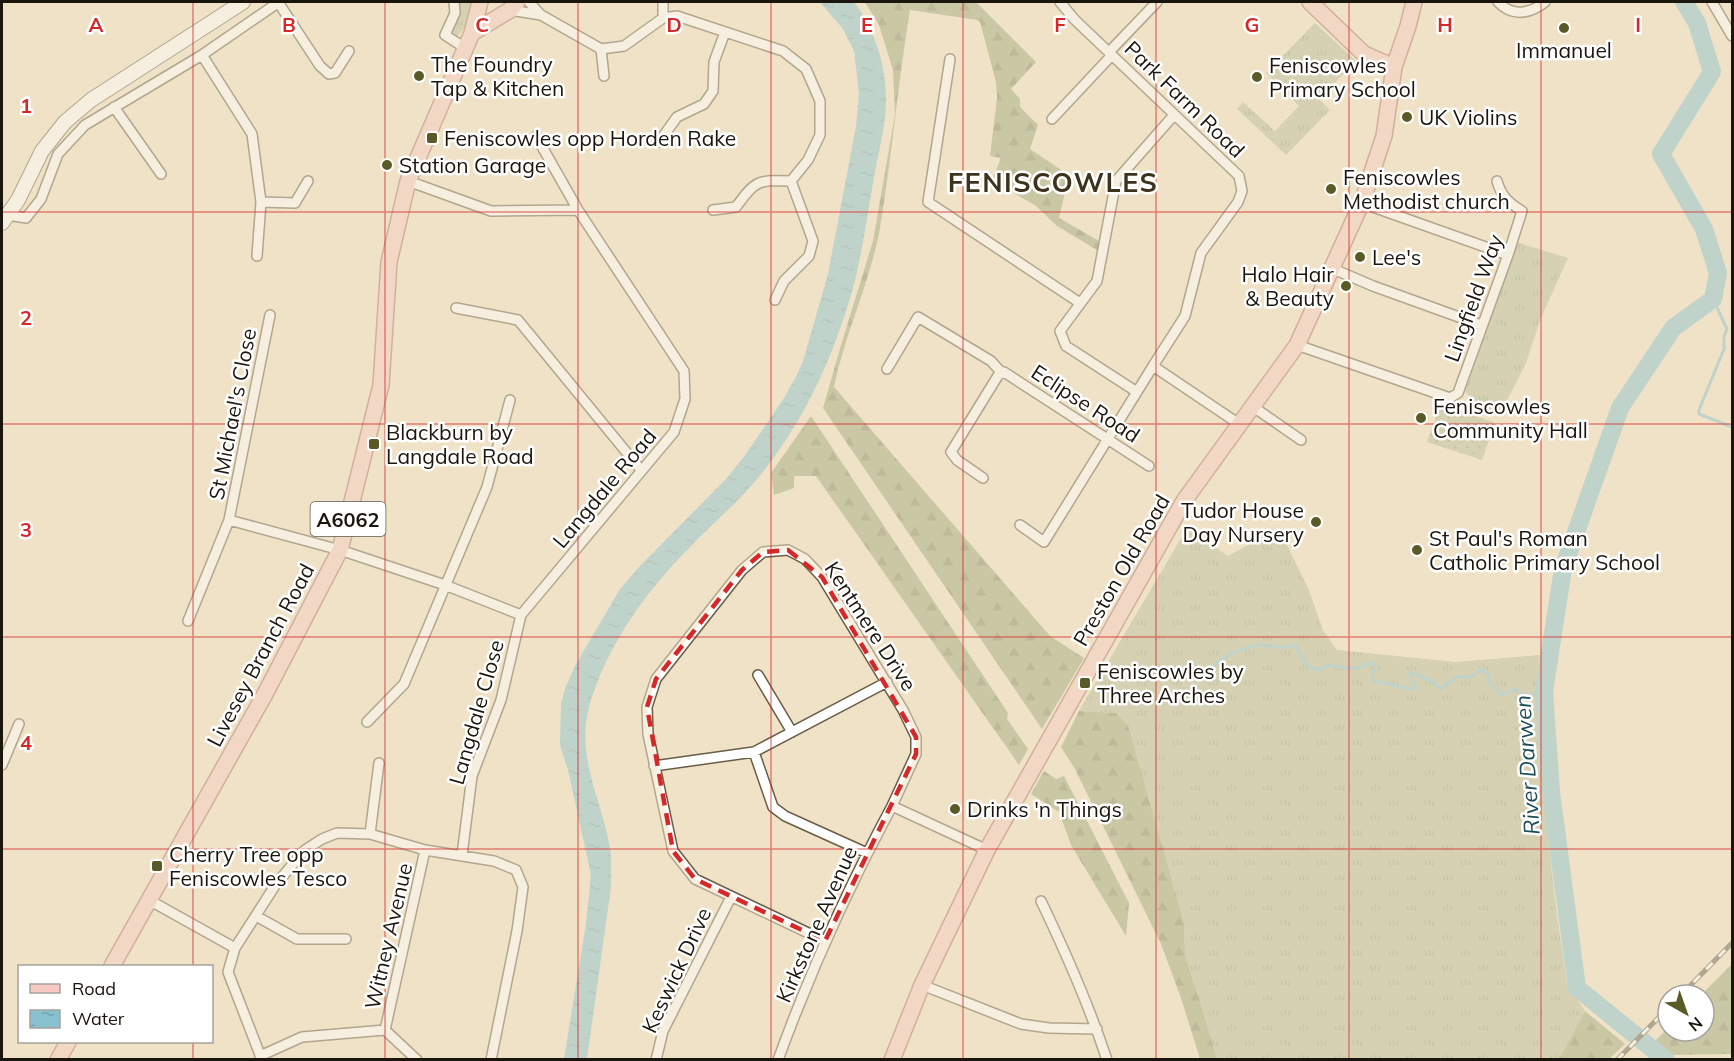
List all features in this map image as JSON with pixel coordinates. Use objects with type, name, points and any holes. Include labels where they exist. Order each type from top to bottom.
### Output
[{"type":"main road","name":"Livesey Branch Road","points":[[113,965],[266,693],[340,550],[381,385],[389,262],[408,181],[472,33],[481,2],[490,10],[510,8]]},
{"type":"main road","points":[[1310,2],[1364,54],[1394,66]]},
{"type":"main road","name":"Preston Old Road","points":[[892,1059],[922,985],[987,850],[1184,501],[1297,345],[1362,202],[1384,136],[1394,66],[1414,2]]},
{"type":"main road","points":[[472,33],[510,8]]},
{"type":"main road","points":[[58,1059],[67,1043]]},
{"type":"street","points":[[5,219],[18,200],[42,151],[65,122],[91,100],[243,2]]},
{"type":"street","points":[[5,219],[26,218],[41,199],[58,154],[85,125],[202,55],[278,2],[320,66],[329,74],[335,73],[349,51]]},
{"type":"street","points":[[454,2],[456,13],[445,35],[465,48]]},
{"type":"street","points":[[529,2],[541,15]]},
{"type":"street","points":[[663,2],[663,18]]},
{"type":"street","name":"Park Farm Road","points":[[1020,525],[1044,542],[1110,440],[1185,316],[1201,254],[1238,202],[1242,191],[1239,176],[1075,20],[1060,2]]},
{"type":"street","points":[[1052,119],[1157,2]]},
{"type":"street","points":[[1498,2],[1503,8],[1521,13],[1536,9],[1545,2]]},
{"type":"street","points":[[1712,2],[1732,36]]},
{"type":"street","points":[[510,8],[541,15],[601,49],[624,46],[663,18],[677,16],[783,51],[806,69],[820,101],[820,135],[808,160],[791,182]]},
{"type":"street","points":[[659,142],[677,117],[704,104],[713,90],[714,62],[725,32]]},
{"type":"street","points":[[601,49],[604,76]]},
{"type":"street","points":[[202,55],[252,135],[261,202],[257,256]]},
{"type":"street","points":[[950,59],[928,202],[1080,303]]},
{"type":"street","points":[[114,107],[161,174]]},
{"type":"street","points":[[1137,392],[1066,346],[1060,331],[1097,281],[1116,181],[1174,115]]},
{"type":"street","name":"Langdale Road","points":[[521,615],[674,432],[685,399],[684,371],[578,210],[536,136]]},
{"type":"street","points":[[713,210],[736,207],[751,188],[763,180],[791,182]]},
{"type":"street","points":[[261,202],[295,203],[308,181]]},
{"type":"street","points":[[408,181],[491,211],[578,210]]},
{"type":"street","name":"Lingfield Way","points":[[1297,345],[1450,398],[1458,393],[1522,211],[1511,204],[1500,191],[1497,181]]},
{"type":"street","points":[[775,300],[784,281],[809,256],[813,241],[791,182]]},
{"type":"street","points":[[1373,207],[1508,255]]},
{"type":"street","points":[[1331,267],[1373,286],[1481,325]]},
{"type":"street","points":[[456,308],[518,320],[641,470]]},
{"type":"street","name":"St Michael's Close","points":[[188,621],[229,520],[270,315]]},
{"type":"street","name":"Eclipse Road","points":[[887,369],[918,317],[991,361],[1001,372],[1008,373],[1149,466]]},
{"type":"street","points":[[1154,366],[1239,424]]},
{"type":"street","name":"Eclipse Road","points":[[983,478],[957,460],[951,452],[1001,372]]},
{"type":"street","points":[[367,722],[404,684],[487,487],[510,400]]},
{"type":"street","points":[[1252,406],[1301,440]]},
{"type":"street","name":"St Michael's Close","points":[[229,520],[340,550]]},
{"type":"street","points":[[340,550],[445,585],[521,615]]},
{"type":"street","name":"Kentmere Drive","points":[[825,941],[695,879],[673,851],[648,734],[647,707],[656,679],[742,570],[763,552],[788,550],[806,559],[822,577],[886,682],[916,737],[916,754],[892,806]]},
{"type":"street","name":"Langdale Close","points":[[462,855],[472,776],[501,700],[521,615]]},
{"type":"street","points":[[758,675],[792,732]]},
{"type":"street","points":[[654,766],[754,752],[886,682]]},
{"type":"street","points":[[2,765],[19,724]]},
{"type":"street","points":[[754,752],[773,807],[785,816],[867,853]]},
{"type":"street","points":[[370,834],[379,764]]},
{"type":"street","points":[[892,806],[987,850]]},
{"type":"street","name":"Kirkstone Avenue","points":[[778,1059],[825,941],[892,806]]},
{"type":"street","points":[[417,1059],[385,1030],[302,1037],[261,1058],[228,972],[235,948],[276,884],[305,850],[322,839],[338,833],[370,834],[425,850],[494,861],[516,870],[523,887],[517,931],[491,1059]]},
{"type":"street","name":"Witney Avenue","points":[[385,1030],[425,850]]},
{"type":"street","name":"Keswick Drive","points":[[656,1059],[663,1031],[730,897]]},
{"type":"street","points":[[149,900],[235,948]]},
{"type":"street","points":[[1041,901],[1074,972],[1107,1059]]},
{"type":"street","points":[[256,916],[297,939],[346,939]]},
{"type":"street","points":[[922,985],[1021,1024],[1048,1028],[1097,1029]]},
{"type":"highlighted area","points":[[788,550],[822,577],[916,737],[916,754],[825,941],[695,879],[673,851],[647,707],[656,679],[742,570],[763,552]]},
{"type":"green space","points":[[460,2],[473,2],[465,28],[453,38],[451,33],[459,14]]},
{"type":"green space","points":[[865,2],[976,2],[1036,62],[1011,89],[1020,99],[1020,107],[1038,125],[1030,149],[1069,175],[1059,218],[1099,241],[1097,250],[1057,226],[1036,206],[992,180],[1001,158],[990,156],[997,98],[996,82],[980,22],[910,10],[876,248],[844,347],[834,387],[1050,636],[1084,658],[1042,729],[823,408],[873,241],[895,114],[893,70],[879,25]]},
{"type":"green space","points":[[1315,23],[1356,61],[1319,99],[1330,110],[1286,155],[1237,109],[1243,102],[1275,131],[1299,106],[1266,73]]},
{"type":"green space","points":[[1516,242],[1568,258],[1540,320],[1526,363],[1500,414],[1479,404],[1465,392]]},
{"type":"green space","points":[[1441,403],[1495,423],[1482,460],[1427,442]]},
{"type":"green space","points":[[811,416],[1008,713],[1007,719],[1028,749],[1019,765],[816,476],[794,476],[794,488],[774,495],[771,473]]},
{"type":"green space","points":[[1187,528],[1228,556],[1268,534],[1284,539],[1308,588],[1323,630],[1337,650],[1456,662],[1540,655],[1537,679],[1541,776],[1556,908],[1567,984],[1585,1011],[1559,1059],[1217,1059],[1185,955],[1184,923],[1163,851],[1116,713],[1079,711]]},
{"type":"green space","points":[[1079,711],[1116,713],[1128,726],[1184,923],[1185,955],[1217,1059],[1200,1059],[1161,944],[1075,769],[1061,747]]},
{"type":"green space","points":[[1044,771],[1056,779],[1064,776],[1129,903],[1126,936],[1071,845],[1059,812],[1031,794]]},
{"type":"green space","points":[[1732,964],[1732,1054],[1666,1055],[1658,1043],[1716,1043],[1716,983],[1713,983]]},
{"type":"green space","points":[[1585,1011],[1625,1044],[1609,1059],[1559,1059]]},
{"type":"water","points":[[820,2],[854,2],[876,42],[884,72],[886,103],[884,125],[857,274],[837,337],[817,385],[792,430],[754,483],[677,560],[634,613],[611,652],[593,694],[587,715],[585,735],[590,772],[610,848],[611,887],[587,1059],[564,1059],[586,924],[591,875],[568,770],[560,745],[561,704],[576,664],[620,589],[726,479],[784,398],[803,361],[828,274],[856,126],[859,93],[854,51],[843,29]]},
{"type":"waterway","name":"River Darwen","points":[[1666,1060],[1577,988],[1551,792],[1544,691],[1563,569],[1620,408],[1673,328],[1713,299],[1718,273],[1704,229],[1661,154],[1712,72],[1697,23],[1684,2]]},
{"type":"waterway","points":[[1713,299],[1727,329],[1724,349],[1699,414],[1732,427]]},
{"type":"waterway","points":[[1208,673],[1220,660],[1241,650],[1258,645],[1281,647],[1295,645],[1304,662],[1314,669],[1321,670],[1328,665],[1355,668],[1371,662],[1375,666],[1372,674],[1374,681],[1411,689],[1416,687],[1410,672],[1431,681],[1441,689],[1457,677],[1472,677],[1481,669],[1488,674],[1489,682],[1502,695],[1515,689],[1525,695],[1544,691]]},
{"type":"railway","points":[[1693,983],[1732,943]]},
{"type":"railway","points":[[1617,1060],[1656,1020]]},
{"type":"place","name":"Immanuel","points":[[1564,28]]},
{"type":"place","name":"The Foundry Tap & Kitchen","points":[[419,76]]},
{"type":"place","name":"Feniscowles Primary School","points":[[1257,77]]},
{"type":"place","name":"UK Violins","points":[[1407,117]]},
{"type":"place","name":"Feniscowles opp Horden Rake","points":[[432,138]]},
{"type":"place","name":"Station Garage","points":[[387,165]]},
{"type":"place","name":"Feniscowles Methodist church","points":[[1331,189]]},
{"type":"place","name":"Lee's","points":[[1360,257]]},
{"type":"place","name":"Halo Hair & Beauty","points":[[1346,286]]},
{"type":"place","name":"Feniscowles Community Hall","points":[[1421,418]]},
{"type":"place","name":"Blackburn by Langdale Road","points":[[374,444]]},
{"type":"place","name":"Tudor House Day Nursery","points":[[1316,522]]},
{"type":"place","name":"St Paul's Roman Catholic Primary School","points":[[1417,550]]},
{"type":"place","name":"Feniscowles by Three Arches","points":[[1085,683]]},
{"type":"place","name":"Drinks 'n Things","points":[[955,809]]},
{"type":"place","name":"Cherry Tree opp Feniscowles Tesco","points":[[157,866]]},
{"type":"district","name":"FENISCOWLES","points":[[1053,182]]}]
